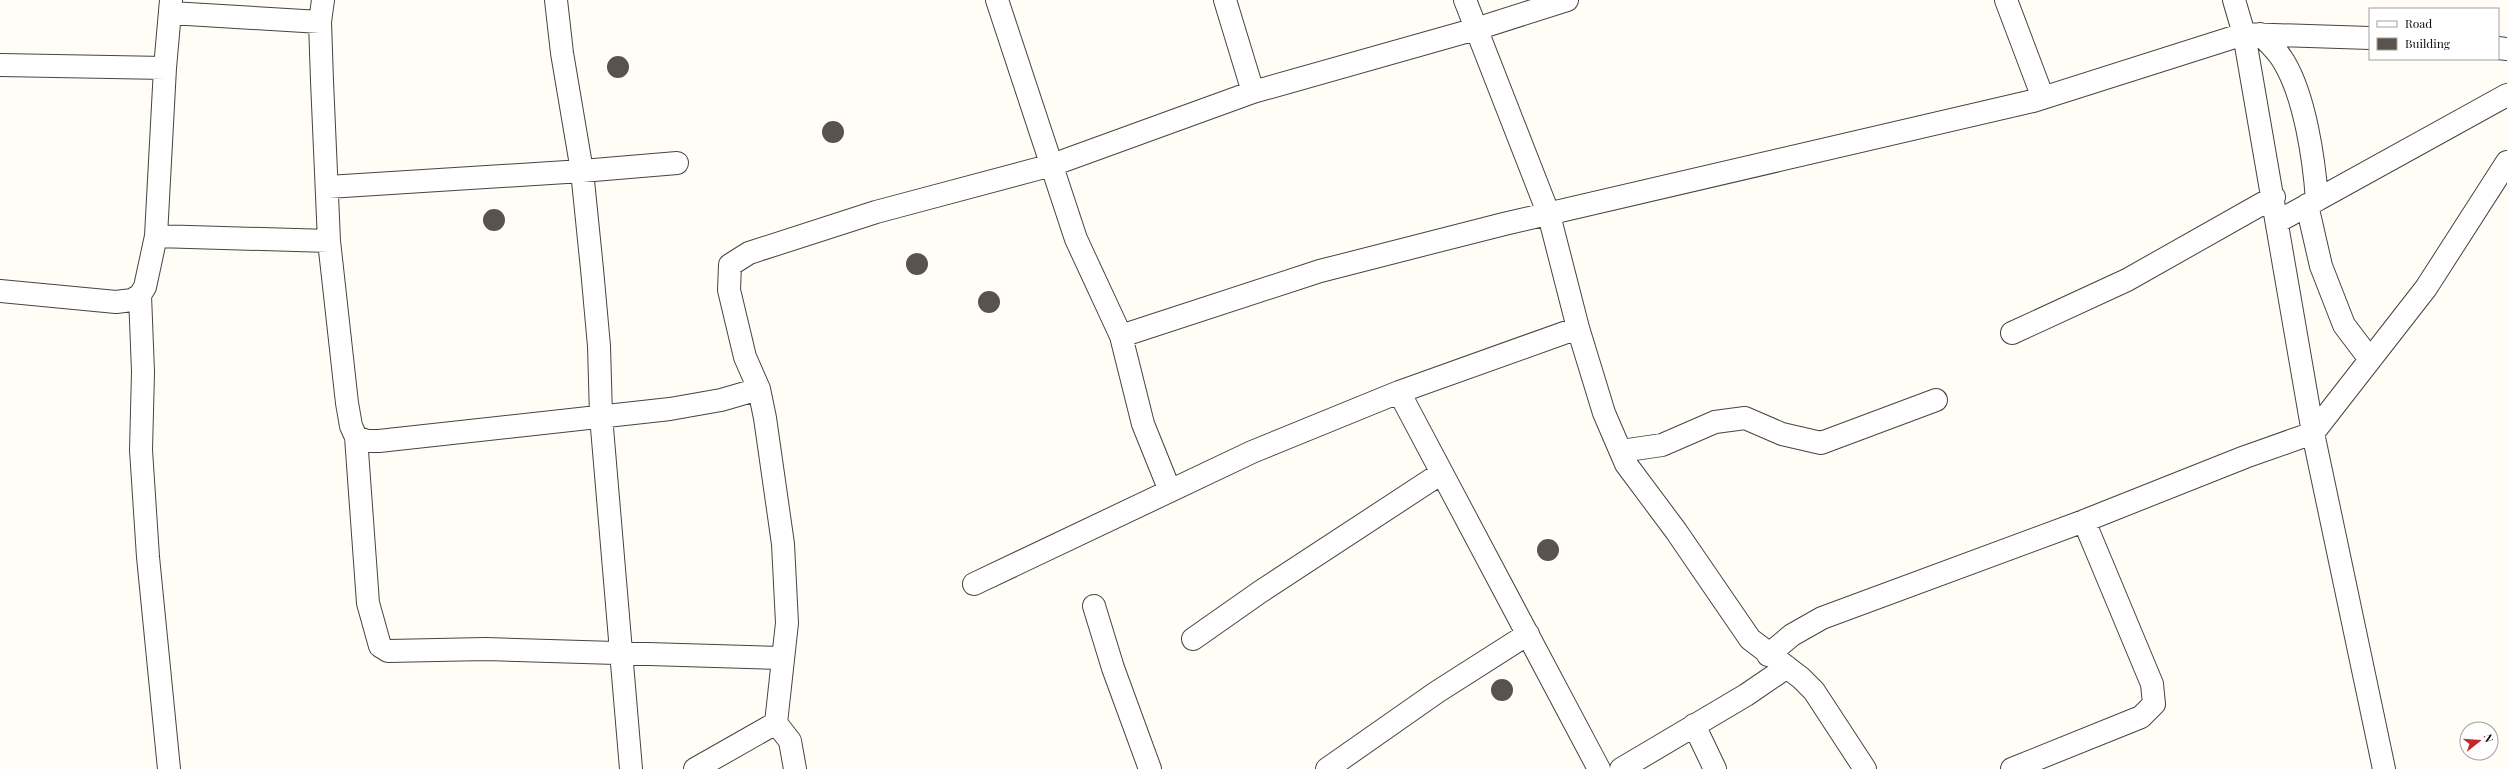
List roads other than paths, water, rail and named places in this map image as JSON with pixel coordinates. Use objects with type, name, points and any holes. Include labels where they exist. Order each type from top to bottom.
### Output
[{"type":"street","points":[[323,0],[320,22],[323,129],[328,187],[329,241],[347,403],[351,426],[356,437],[368,603],[380,646],[388,651],[486,649],[620,655],[782,658]]},
{"type":"street","points":[[556,0],[562,53],[582,171],[599,346],[601,416],[620,655],[631,769]]},
{"type":"street","points":[[997,0],[1076,239],[1121,336],[1143,424],[1170,491]]},
{"type":"street","points":[[1225,0],[1253,92]]},
{"type":"street","points":[[1465,0],[1549,215],[1578,328],[1604,412],[1626,464],[1676,531],[1750,639],[1768,655],[1787,667],[1814,691],[1865,769]]},
{"type":"street","points":[[795,769],[790,741],[776,723],[787,623],[783,544],[759,389],[745,357],[729,290],[730,265],[737,259],[876,212],[1052,165],[1253,92],[1476,30],[1567,0]]},
{"type":"street","points":[[2006,0],[2043,98]]},
{"type":"street","points":[[2234,0],[2252,34],[2276,222],[2313,433],[2384,769]]},
{"type":"street","points":[[0,291],[116,302],[132,300],[140,295],[145,288],[156,236],[165,68],[171,7],[320,22]]},
{"type":"street","points":[[1121,336],[1320,271],[2043,98],[2252,34],[2369,38]]},
{"type":"street","points":[[2252,34],[2274,48],[2293,80],[2315,169],[2312,203],[2322,266],[2344,325],[2369,358]]},
{"type":"street","points":[[0,65],[165,68]]},
{"type":"street","points":[[2276,222],[2507,95]]},
{"type":"street","points":[[1768,655],[1792,635],[1822,618],[2084,521],[2245,457],[2313,433],[2369,358],[2426,288],[2507,162]]},
{"type":"street","points":[[328,187],[582,171],[677,163]]},
{"type":"street","points":[[2012,333],[2127,280],[2274,198]]},
{"type":"street","points":[[156,236],[329,241]]},
{"type":"street","points":[[140,295],[143,372],[142,450],[148,557],[169,769]]},
{"type":"street","points":[[974,584],[1252,452],[1399,392],[1578,328]]},
{"type":"street","points":[[356,437],[367,441],[379,441],[677,407],[721,400],[759,389]]},
{"type":"street","points":[[1399,392],[1440,474],[1528,634],[1599,769]]},
{"type":"street","points":[[1621,451],[1662,445],[1715,422],[1745,418],[1782,434],[1820,443],[1936,400]]},
{"type":"street","points":[[1193,639],[1266,588],[1440,474]]},
{"type":"street","points":[[2012,769],[2141,717],[2154,704],[2152,684],[2084,521]]},
{"type":"street","points":[[1094,606],[1113,668],[1150,769]]},
{"type":"street","points":[[1327,769],[1437,692],[1528,634]]},
{"type":"street","points":[[1621,769],[1746,695],[1787,667]]},
{"type":"street","points":[[695,769],[776,723]]},
{"type":"street","points":[[1694,725],[1715,769]]}]
